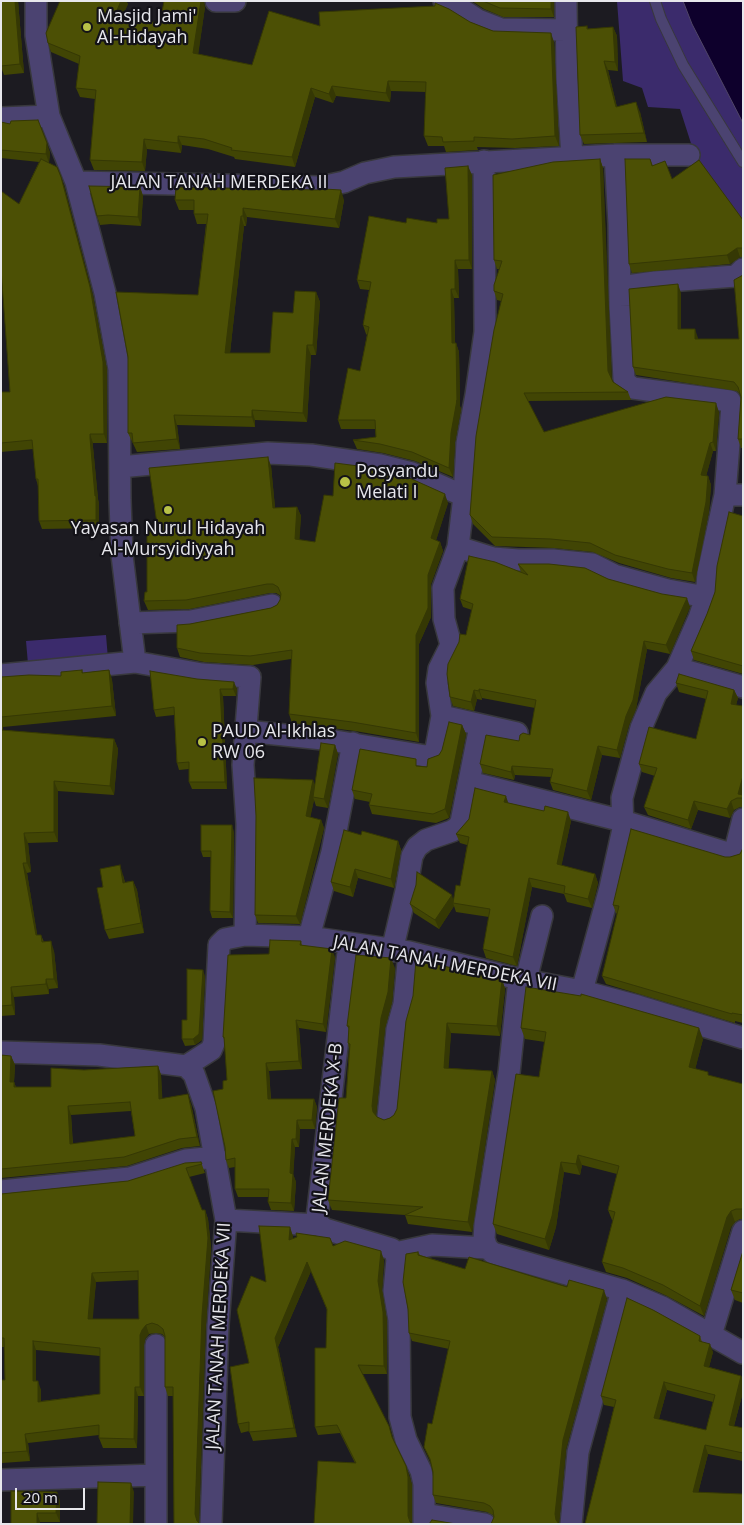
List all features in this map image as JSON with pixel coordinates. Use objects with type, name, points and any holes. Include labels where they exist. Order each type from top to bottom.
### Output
[{"type":"street","points":[[36,1],[36,36],[49,116],[76,182],[105,293],[119,369],[122,555],[135,662]]},
{"type":"street","points":[[216,1],[235,1]]},
{"type":"street","points":[[444,1],[485,23],[501,28],[565,30]]},
{"type":"street","points":[[566,1],[565,30],[572,158]]},
{"type":"street","points":[[1,118],[49,116]]},
{"type":"street","points":[[582,991],[624,829],[622,798],[641,728],[656,693],[677,668],[699,618],[706,597],[708,573],[734,495],[731,402],[634,388],[627,384],[624,379],[615,155]]},
{"type":"street","name":"JALAN TANAH MERDEKA II","points":[[76,182],[321,187],[344,182],[365,173],[394,167],[615,155],[689,155]]},
{"type":"street","points":[[246,731],[353,743],[426,756],[434,754],[442,716],[437,683],[439,669],[451,645],[444,619],[443,588],[458,547],[464,496],[467,443],[485,332],[484,162]]},
{"type":"street","points":[[620,287],[655,282],[736,276],[743,269]]},
{"type":"street","points":[[120,467],[268,453],[310,455],[380,465],[412,474],[464,496]]},
{"type":"street","points":[[458,547],[493,558],[553,560],[592,564],[623,577],[668,590],[706,597]]},
{"type":"street","points":[[130,623],[191,621],[272,605]]},
{"type":"street","points":[[1,675],[135,662],[202,674],[250,677],[243,765],[247,824],[245,935]]},
{"type":"street","points":[[677,668],[743,687]]},
{"type":"street","points":[[442,716],[517,733]]},
{"type":"street","points":[[388,1118],[397,1030],[404,1004],[400,952],[406,891],[412,856],[422,842],[458,827],[461,822],[480,726]]},
{"type":"street","points":[[309,936],[332,852],[353,743]]},
{"type":"street","points":[[469,782],[623,821],[732,854],[735,851],[743,819]]},
{"type":"street","points":[[542,916],[522,980],[485,1224],[484,1238],[487,1248],[493,1253],[505,1257],[622,1290],[662,1306],[743,1353]]},
{"type":"street","name":"JALAN TANAH MERDEKA VII","points":[[211,1524],[217,1334],[226,1220],[206,1108],[194,1074],[186,1066],[211,1050],[214,1043],[219,945],[225,939],[245,935],[309,936],[400,952],[522,980],[582,991],[743,1038]]},
{"type":"street","name":"JALAN MERDEKA X-B","points":[[349,944],[317,1218],[319,1225],[326,1229],[392,1249],[396,1253]]},
{"type":"street","points":[[1,1052],[99,1055],[186,1066]]},
{"type":"street","points":[[1,1191],[130,1178],[186,1160],[216,1157]]},
{"type":"street","points":[[226,1220],[319,1225]]},
{"type":"street","points":[[711,1335],[743,1231]]},
{"type":"street","points":[[485,1524],[424,1519],[424,1484],[421,1471],[406,1440],[400,1417],[399,1320],[394,1291],[396,1253],[432,1245],[487,1248]]},
{"type":"street","points":[[571,1524],[578,1452],[622,1290]]},
{"type":"street","points":[[156,1345],[156,1524]]},
{"type":"street","points":[[1,1480],[156,1475]]},
{"type":"lane","points":[[655,1],[661,19],[683,65],[743,162]]},
{"type":"shaded area","points":[[617,1],[743,1],[743,225],[696,159],[680,109],[648,107],[642,88],[623,81]]},
{"type":"shaded area","points":[[683,1],[743,1],[743,123],[692,24]]},
{"type":"shaded area","points":[[106,635],[108,659],[28,664],[26,641]]},
{"type":"building","points":[[1,1],[15,1],[20,64],[1,66]]},
{"type":"building","points":[[60,1],[121,1],[114,17],[160,23],[164,1],[201,1],[193,53],[252,65],[269,11],[320,26],[319,12],[435,6],[435,3],[470,22],[493,31],[551,33],[555,136],[512,139],[474,137],[474,141],[443,142],[442,137],[424,136],[426,82],[388,81],[386,93],[332,86],[329,94],[311,88],[292,157],[231,150],[232,148],[204,139],[178,136],[178,143],[144,139],[142,162],[90,160],[96,90],[76,88],[80,56],[48,43],[46,33]]},
{"type":"building","points":[[483,1],[551,1],[551,9],[500,8]]},
{"type":"building","points":[[587,26],[587,29],[613,27],[615,62],[604,61],[616,107],[636,102],[644,133],[580,135],[576,27]]},
{"type":"building","points":[[38,120],[47,143],[46,154],[1,150],[1,122],[10,124],[11,121]]},
{"type":"building","points":[[41,159],[57,167],[61,177],[90,287],[103,362],[104,434],[90,434],[96,496],[96,520],[39,521],[38,479],[36,479],[32,440],[1,443],[1,392],[10,392],[1,269],[1,191],[19,204]]},
{"type":"building","points":[[600,159],[608,371],[613,382],[628,392],[524,393],[544,432],[666,397],[716,403],[713,442],[710,443],[701,475],[708,476],[706,502],[692,573],[668,569],[615,555],[590,543],[551,539],[492,537],[470,515],[476,436],[494,330],[503,294],[494,291],[494,285],[502,261],[494,260],[493,175],[553,162]]},
{"type":"building","points":[[625,159],[650,159],[652,166],[665,161],[672,179],[699,160],[743,220],[743,248],[737,248],[727,255],[629,264]]},
{"type":"building","points":[[468,166],[469,260],[455,260],[455,289],[451,289],[452,343],[456,343],[457,400],[451,433],[449,468],[412,452],[353,440],[376,437],[375,420],[338,420],[348,368],[360,371],[369,327],[363,325],[371,282],[357,280],[369,216],[406,223],[407,218],[437,223],[437,219],[449,219],[445,168]]},
{"type":"building","points":[[89,186],[140,187],[138,217],[97,216]]},
{"type":"building","points":[[176,187],[341,190],[335,219],[243,208],[243,216],[241,216],[225,353],[270,353],[273,312],[293,313],[295,291],[316,292],[313,345],[307,345],[303,413],[252,410],[252,417],[174,415],[177,439],[133,443],[132,433],[128,433],[128,357],[116,292],[198,295],[208,214],[194,214],[194,200],[175,200]]},
{"type":"building","points":[[743,275],[743,439],[738,439],[741,397],[738,387],[734,382],[633,367],[629,289],[678,284],[678,329],[695,329],[695,339],[739,339],[734,280]]},
{"type":"building","points":[[268,457],[273,508],[297,507],[295,539],[315,542],[324,495],[333,496],[335,463],[374,468],[405,476],[445,494],[431,538],[440,542],[428,575],[428,608],[416,635],[416,733],[289,714],[292,650],[250,656],[200,653],[177,648],[177,625],[271,608],[277,605],[281,594],[278,587],[273,584],[186,600],[144,601],[145,592],[147,592],[147,524],[157,524],[149,468]]},
{"type":"building","points":[[729,512],[743,516],[743,666],[691,651],[715,592],[717,566]]},
{"type":"building","points":[[469,556],[495,562],[528,575],[518,564],[549,564],[585,568],[608,579],[662,594],[687,598],[666,645],[644,641],[633,700],[626,716],[617,750],[598,746],[587,791],[550,782],[553,769],[512,766],[511,772],[480,764],[486,735],[519,741],[520,735],[523,733],[530,735],[536,700],[479,689],[479,691],[474,690],[471,702],[450,697],[447,674],[448,664],[459,642],[460,634],[466,635],[473,604],[460,599]]},
{"type":"building","points":[[82,670],[82,673],[109,670],[112,706],[1,717],[1,677],[29,675],[61,676],[61,672]]},
{"type":"building","points":[[150,671],[197,679],[234,682],[233,689],[220,689],[225,782],[189,782],[189,762],[177,763],[174,707],[154,710]]},
{"type":"building","points":[[679,674],[734,690],[731,704],[743,706],[743,776],[738,794],[743,795],[743,798],[731,801],[727,809],[694,801],[688,820],[644,807],[657,768],[639,764],[649,727],[696,739],[708,691],[676,683]]},
{"type":"building","points":[[449,722],[462,725],[445,809],[433,814],[369,805],[372,794],[352,790],[360,749],[416,759],[416,766],[427,767],[428,759],[439,755],[442,750]]},
{"type":"building","points":[[1,730],[114,739],[110,786],[54,781],[54,832],[24,833],[27,863],[23,863],[36,935],[41,935],[42,942],[51,941],[54,979],[46,979],[46,984],[11,987],[12,1005],[1,1006]]},
{"type":"building","points":[[321,743],[335,745],[324,799],[313,797]]},
{"type":"building","points":[[254,778],[313,780],[306,816],[321,820],[296,916],[255,915],[256,816]]},
{"type":"building","points":[[475,788],[506,796],[504,802],[544,811],[545,806],[568,812],[557,864],[595,874],[588,899],[564,893],[565,886],[529,878],[513,957],[483,949],[490,909],[453,903],[456,885],[460,886],[469,837],[456,834],[469,819]]},
{"type":"building","points":[[201,825],[232,825],[230,912],[210,911],[211,851],[201,851]]},
{"type":"building","points":[[631,829],[725,857],[740,854],[743,848],[743,1015],[732,1014],[602,976],[619,906],[613,905]]},
{"type":"building","points":[[344,830],[361,835],[362,831],[398,841],[391,879],[355,869],[350,887],[331,882]]},
{"type":"building","points":[[120,865],[123,883],[133,881],[141,923],[105,930],[97,888],[103,887],[100,869]]},
{"type":"building","points":[[417,872],[452,895],[435,920],[410,904],[416,885]]},
{"type":"building","points":[[270,940],[301,941],[300,945],[332,949],[323,1024],[296,1020],[299,1061],[266,1063],[268,1099],[314,1099],[312,1120],[297,1120],[296,1139],[292,1139],[290,1173],[293,1174],[291,1203],[268,1202],[269,1189],[235,1189],[235,1158],[226,1160],[213,1091],[223,1089],[223,1081],[227,1080],[223,1037],[228,955],[269,954]]},
{"type":"building","points":[[356,955],[391,958],[388,992],[381,1018],[372,1106],[373,1112],[377,1117],[384,1120],[394,1115],[397,1109],[406,1021],[413,996],[416,960],[502,979],[497,1026],[447,1023],[444,1068],[492,1071],[468,1222],[405,1215],[423,1207],[328,1200],[339,1098],[346,1098],[350,1044],[348,1043],[349,1026],[347,1026]]},
{"type":"building","points":[[187,969],[203,970],[199,1034],[193,1039],[182,1039],[182,1020],[187,1020]]},
{"type":"building","points":[[526,987],[581,996],[581,994],[699,1028],[689,1067],[708,1072],[708,1075],[743,1084],[743,1209],[731,1211],[727,1217],[700,1306],[663,1285],[623,1268],[602,1262],[615,1212],[608,1210],[619,1166],[578,1155],[576,1164],[561,1162],[552,1216],[545,1239],[493,1224],[516,1074],[539,1077],[546,1032],[521,1028]]},
{"type":"building","points":[[1,1055],[11,1056],[10,1082],[14,1082],[14,1087],[51,1087],[51,1068],[84,1070],[158,1066],[159,1099],[188,1094],[197,1137],[179,1139],[124,1157],[1,1169]],"holes":[[[130,1102],[135,1136],[70,1144],[68,1106]]]},
{"type":"building","points":[[201,1162],[202,1164],[186,1168],[202,1210],[205,1210],[208,1238],[202,1315],[195,1514],[200,1524],[174,1524],[173,1387],[165,1387],[165,1336],[163,1329],[158,1325],[152,1323],[146,1325],[140,1335],[140,1387],[135,1387],[134,1439],[99,1438],[99,1425],[25,1434],[27,1451],[1,1453],[1,1380],[5,1380],[4,1338],[1,1338],[1,1194],[128,1181],[185,1163]],"holes":[[[138,1271],[139,1319],[88,1319],[92,1273]],[[33,1341],[100,1348],[100,1394],[38,1402],[38,1381],[33,1381]]]},
{"type":"building","points":[[259,1226],[290,1227],[289,1240],[297,1237],[296,1233],[330,1238],[333,1246],[345,1241],[381,1251],[378,1281],[383,1312],[384,1366],[358,1365],[389,1426],[392,1437],[406,1466],[408,1477],[408,1516],[412,1524],[314,1524],[318,1461],[356,1463],[337,1425],[315,1427],[315,1348],[326,1348],[327,1309],[307,1262],[275,1338],[294,1428],[249,1432],[249,1422],[238,1424],[230,1367],[249,1363],[237,1310],[251,1276],[266,1282]]},
{"type":"building","points":[[743,1251],[743,1293],[731,1290]]},
{"type":"building","points":[[418,1252],[418,1255],[465,1269],[469,1257],[567,1287],[569,1280],[604,1290],[563,1440],[555,1514],[559,1524],[491,1524],[494,1517],[493,1510],[484,1503],[433,1495],[433,1472],[430,1459],[424,1447],[428,1423],[432,1424],[450,1341],[409,1333],[408,1309],[403,1282],[406,1254]]},
{"type":"building","points":[[627,1298],[700,1336],[699,1341],[710,1344],[704,1366],[741,1376],[729,1425],[743,1428],[743,1453],[705,1445],[693,1492],[743,1494],[743,1524],[585,1524],[616,1400],[601,1396]],"holes":[[[664,1382],[715,1395],[706,1430],[654,1418]]]},
{"type":"building","points":[[98,1482],[131,1483],[130,1524],[97,1524]]},
{"type":"building","points":[[11,1491],[57,1492],[56,1513],[37,1513],[37,1524],[11,1524]]},
{"type":"building","points":[[432,1520],[456,1524],[429,1524]]},
{"type":"place","name":"Masjid Jami' Al-Hidayah","points":[[87,27]]},
{"type":"place","name":"Posyandu Melati I","points":[[345,482]]},
{"type":"place","name":"Yayasan Nurul Hidayah Al-Mursyidiyyah","points":[[168,510]]},
{"type":"place","name":"PAUD Al-Ikhlas RW 06","points":[[202,742]]}]
